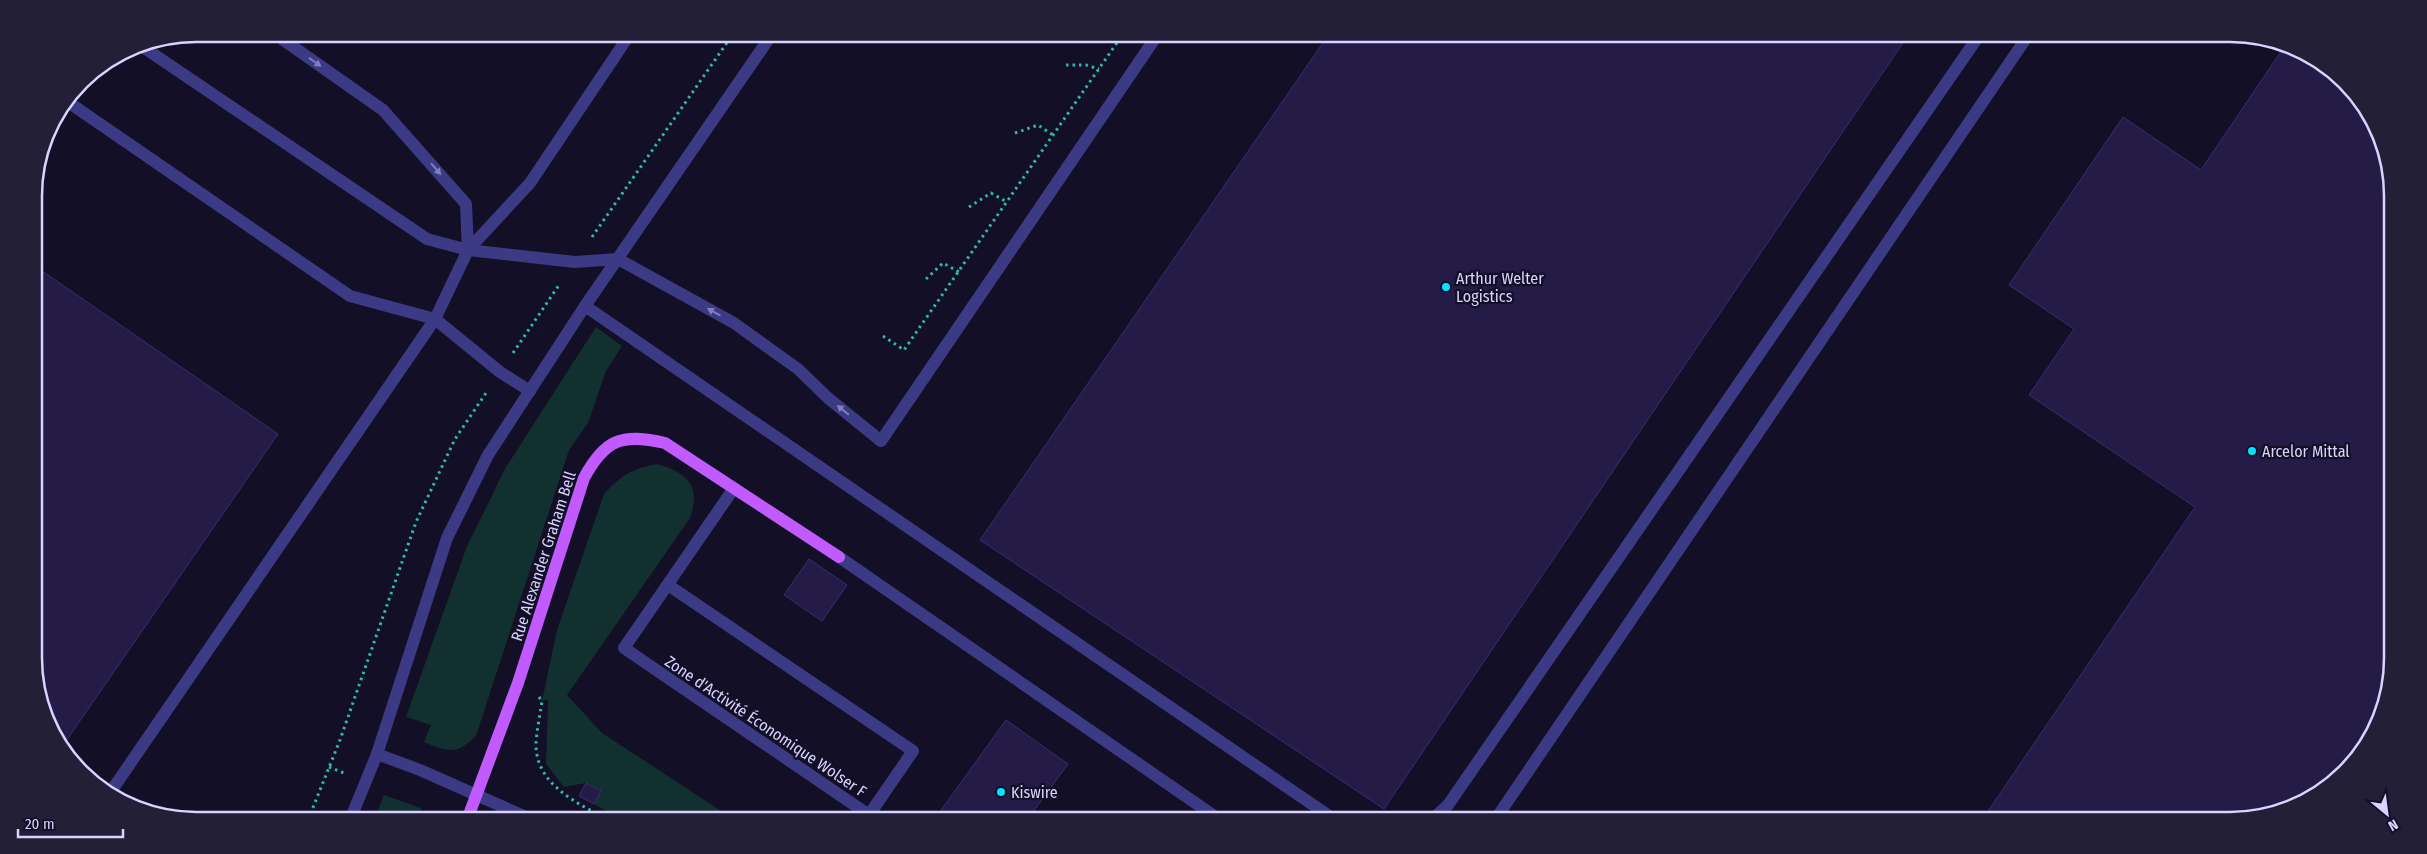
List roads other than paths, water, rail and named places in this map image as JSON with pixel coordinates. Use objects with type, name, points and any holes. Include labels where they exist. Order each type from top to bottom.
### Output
[{"type":"main road","name":"Rue Alexander Graham Bell","points":[[471,812],[518,684],[584,478],[596,456],[616,442],[640,437],[665,443],[839,557]]},
{"type":"lane","points":[[1441,811],[1448,805],[1974,42]]},
{"type":"lane","points":[[1502,811],[2024,42]]},
{"type":"lane","points":[[288,43],[383,110],[466,204],[468,250]]},
{"type":"lane","points":[[114,787],[435,319],[468,250],[530,183],[624,43]]},
{"type":"lane","points":[[353,812],[377,754],[447,538],[488,455],[585,306],[766,43]]},
{"type":"lane","points":[[148,51],[427,239],[468,250],[575,262],[618,258],[734,323],[798,369],[828,398],[881,441],[1152,43]]},
{"type":"lane","points":[[72,105],[350,296],[435,319],[500,372],[530,391]]},
{"type":"lane","points":[[585,306],[1322,811]]},
{"type":"lane","name":"Zone d'Activité Économique Wolser F","points":[[734,488],[624,648],[864,812]]},
{"type":"lane","points":[[839,557],[1208,812]]},
{"type":"lane","name":"Zone d'Activité Économique Wolser F","points":[[668,584],[913,751],[871,812]]},
{"type":"lane","points":[[377,754],[515,812]]},
{"type":"place","name":"Arthur Welter Logistics","points":[[1446,287]]},
{"type":"place","name":"Arcelor Mittal","points":[[2252,451]]},
{"type":"place","name":"Kiswire","points":[[1001,792]]}]
